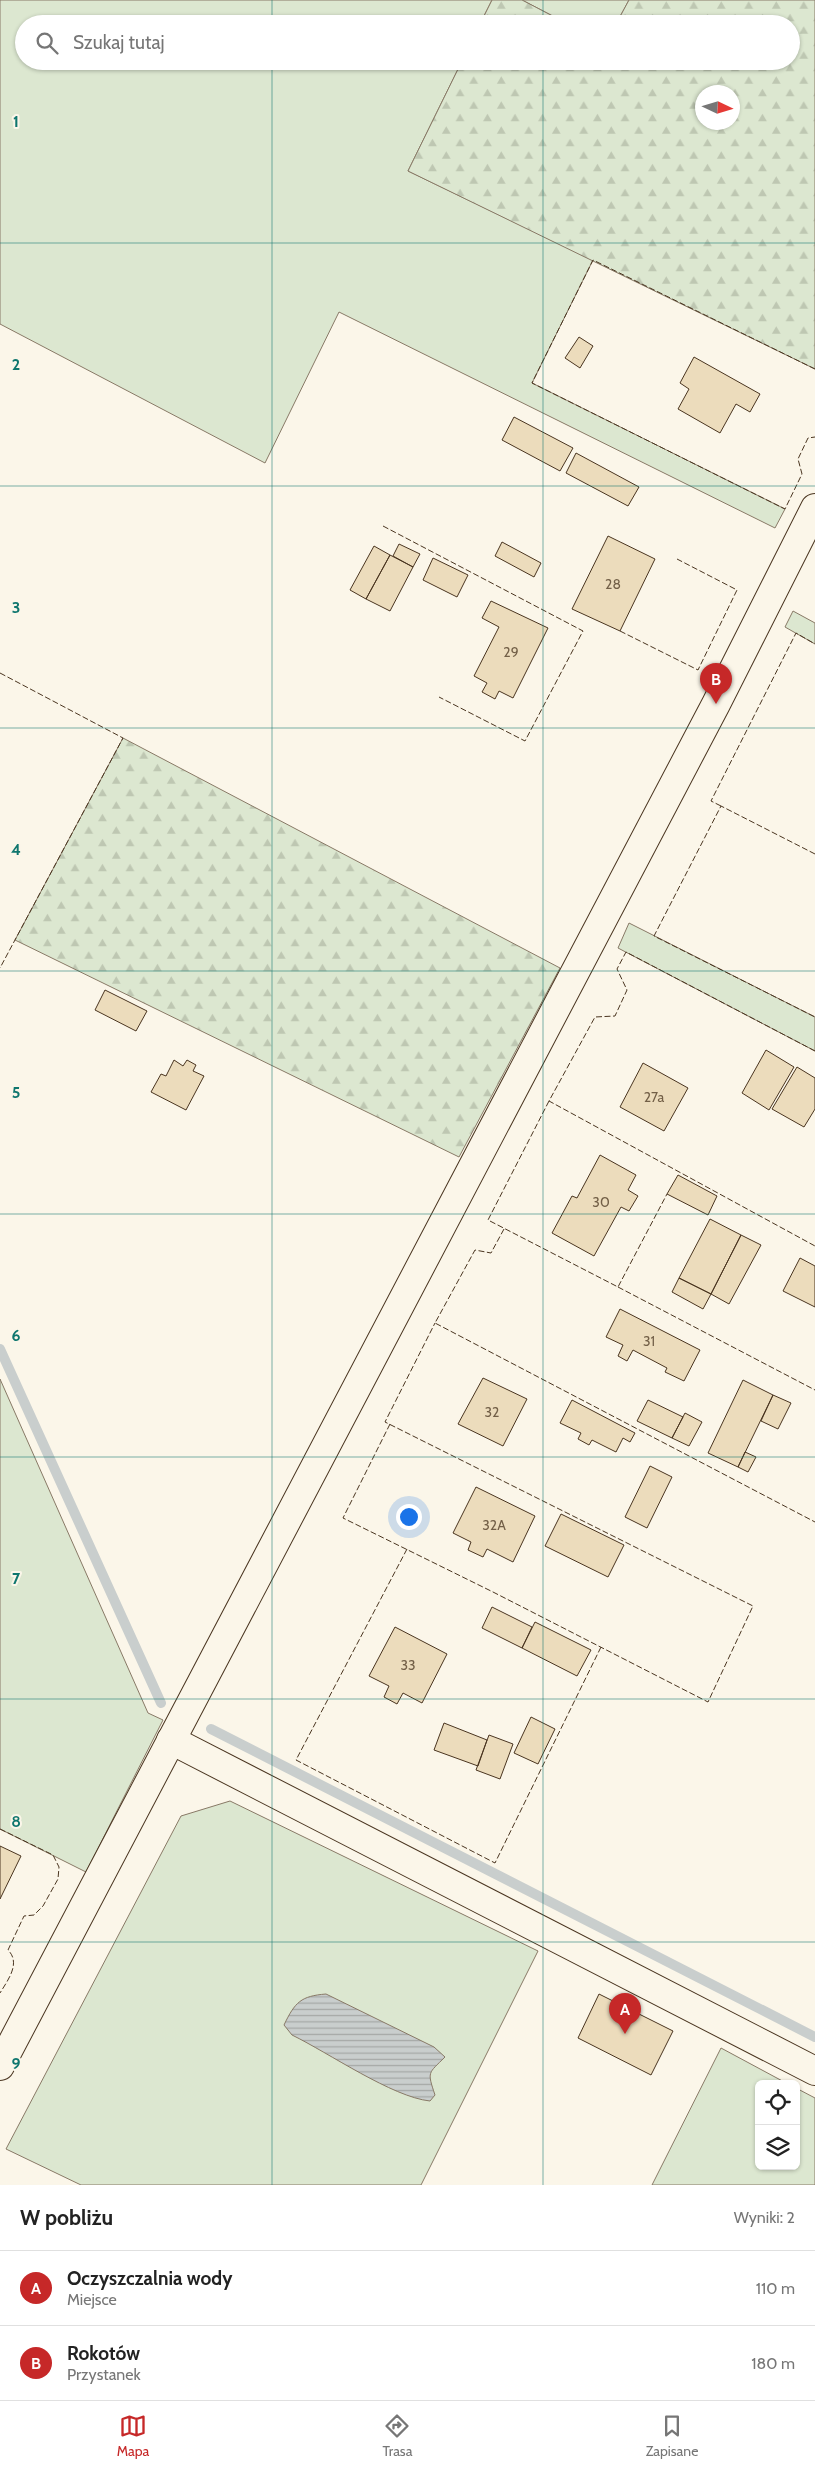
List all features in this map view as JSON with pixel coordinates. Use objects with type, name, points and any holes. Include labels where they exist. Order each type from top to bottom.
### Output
[{"type":"street","points":[[3,2053],[171,1740],[712,712],[815,508]]},
{"type":"street","points":[[171,1740],[815,2071]]},
{"type":"green space","points":[[0,0],[492,0],[484,15],[15,15],[15,70],[458,70],[408,171],[593,260],[532,383],[785,509],[775,528],[339,312],[265,463],[0,324]]},
{"type":"green space","points":[[492,0],[522,0],[551,15],[484,15]]},
{"type":"green space","points":[[522,0],[629,0],[621,15],[551,15]]},
{"type":"green space","points":[[629,0],[815,0],[815,369],[408,171],[458,70],[800,70],[800,15],[621,15]]},
{"type":"green space","points":[[793,611],[815,623],[815,644],[785,627]]},
{"type":"green space","points":[[123,738],[560,968],[459,1157],[15,940]]},
{"type":"green space","points":[[629,923],[815,1017],[815,1051],[618,948]]},
{"type":"green space","points":[[0,1379],[148,1713],[163,1720],[86,1872],[0,1829]]},
{"type":"green space","points":[[230,1801],[538,1951],[421,2185],[81,2185],[6,2149],[181,1816]]},
{"type":"green space","points":[[721,2048],[781,2080],[755,2080],[755,2170],[800,2170],[800,2090],[815,2098],[815,2185],[652,2185]]},
{"type":"shaded area","points":[[326,1994],[434,2047],[445,2057],[432,2070],[430,2077],[435,2095],[430,2101],[398,2092],[379,2083],[292,2035],[284,2025],[296,2006],[310,1996]]},
{"type":"building","points":[[579,337],[593,346],[580,368],[565,358]]},
{"type":"building","points":[[694,357],[760,394],[750,412],[736,404],[720,433],[678,409],[689,389],[680,383]]},
{"type":"building","points":[[514,417],[573,448],[560,471],[502,440]]},
{"type":"building","points":[[576,453],[639,487],[628,506],[566,473]]},
{"type":"building","points":[[608,536],[655,559],[620,631],[572,609]]},
{"type":"building","points":[[502,542],[541,563],[534,577],[495,556]]},
{"type":"building","points":[[399,544],[420,554],[413,567],[393,556]]},
{"type":"building","points":[[374,546],[390,555],[366,599],[350,590]]},
{"type":"building","points":[[390,555],[413,567],[390,611],[366,599]]},
{"type":"building","points":[[433,558],[468,575],[457,597],[423,580]]},
{"type":"building","points":[[491,601],[548,628],[513,698],[499,691],[495,699],[482,692],[487,683],[474,676],[499,627],[482,618]]},
{"type":"building","points":[[105,990],[147,1011],[136,1031],[95,1010]]},
{"type":"building","points":[[766,1050],[794,1067],[769,1110],[742,1093]]},
{"type":"building","points":[[174,1060],[183,1066],[187,1060],[196,1065],[193,1071],[204,1076],[186,1110],[151,1092],[161,1074],[166,1076]]},
{"type":"building","points":[[643,1063],[688,1088],[664,1131],[620,1107]]},
{"type":"building","points":[[797,1067],[815,1078],[815,1109],[804,1127],[772,1109]]},
{"type":"building","points":[[600,1155],[636,1175],[628,1190],[638,1196],[629,1211],[621,1207],[594,1256],[552,1233],[572,1196],[577,1198]]},
{"type":"building","points":[[678,1175],[717,1196],[708,1215],[667,1194]]},
{"type":"building","points":[[710,1219],[741,1235],[711,1294],[679,1278]]},
{"type":"building","points":[[741,1235],[761,1245],[729,1304],[711,1294]]},
{"type":"building","points":[[800,1258],[815,1266],[815,1307],[783,1291]]},
{"type":"building","points":[[679,1278],[711,1294],[703,1309],[672,1292]]},
{"type":"building","points":[[620,1309],[700,1350],[684,1381],[665,1372],[667,1368],[633,1350],[627,1361],[618,1356],[623,1345],[606,1337]]},
{"type":"building","points":[[483,1378],[527,1399],[503,1446],[458,1424]]},
{"type":"building","points":[[743,1380],[773,1395],[738,1467],[708,1453]]},
{"type":"building","points":[[773,1395],[791,1403],[778,1429],[761,1421]]},
{"type":"building","points":[[572,1400],[635,1433],[630,1442],[623,1438],[616,1452],[592,1440],[589,1445],[578,1439],[581,1433],[560,1423]]},
{"type":"building","points":[[648,1400],[683,1417],[672,1438],[637,1421]]},
{"type":"building","points":[[685,1413],[702,1422],[689,1446],[672,1438]]},
{"type":"building","points":[[745,1452],[756,1457],[748,1472],[738,1467]]},
{"type":"building","points":[[650,1466],[672,1477],[647,1528],[625,1517]]},
{"type":"building","points":[[476,1487],[535,1516],[513,1562],[487,1549],[483,1557],[468,1550],[471,1542],[453,1533]]},
{"type":"building","points":[[561,1514],[624,1545],[608,1577],[545,1546]]},
{"type":"building","points":[[492,1607],[532,1627],[522,1648],[482,1628]]},
{"type":"building","points":[[535,1622],[591,1650],[577,1676],[522,1648]]},
{"type":"building","points":[[395,1627],[447,1654],[422,1703],[403,1693],[397,1704],[384,1697],[389,1686],[369,1676]]},
{"type":"building","points":[[531,1717],[555,1729],[538,1764],[514,1753]]},
{"type":"building","points":[[444,1723],[487,1740],[478,1766],[434,1750]]},
{"type":"building","points":[[489,1735],[513,1744],[500,1779],[476,1770]]},
{"type":"building","points":[[0,1846],[21,1856],[0,1899]]},
{"type":"building","points":[[599,1994],[673,2031],[651,2075],[578,2038]]},
{"type":"waterway","points":[[0,1349],[161,1703]]},
{"type":"waterway","points":[[211,1729],[815,2037]]},
{"type":"fence","points":[[815,369],[593,260],[532,383],[785,509],[802,474],[798,459],[808,438],[815,437]]},
{"type":"fence","points":[[383,526],[583,631],[525,741],[439,697]]},
{"type":"fence","points":[[620,631],[698,670],[737,590],[677,559]]},
{"type":"fence","points":[[721,806],[711,801],[796,633],[815,644]]},
{"type":"fence","points":[[0,673],[123,738],[0,968]]},
{"type":"fence","points":[[815,854],[721,806],[654,936],[815,1017]]},
{"type":"fence","points":[[815,1051],[626,952],[617,969],[627,990],[615,1016],[595,1017],[549,1101],[815,1246]]},
{"type":"fence","points":[[549,1101],[488,1220],[618,1287],[667,1194]]},
{"type":"fence","points":[[504,1229],[491,1253],[475,1250],[435,1323],[815,1522]]},
{"type":"fence","points":[[618,1287],[815,1390]]},
{"type":"fence","points":[[390,1424],[343,1518],[708,1702],[753,1606],[385,1422],[435,1323]]},
{"type":"fence","points":[[407,1549],[296,1760],[495,1863],[601,1647]]},
{"type":"fence","points":[[0,1829],[53,1855],[59,1867],[58,1879],[43,1906],[34,1915],[24,1916],[8,1950],[13,1960],[12,1972],[0,1993]]},
{"type":"place","name":"Rokotów","points":[[716,704]]},
{"type":"place","name":"Oczyszczalnia wody","points":[[625,2034]]}]
